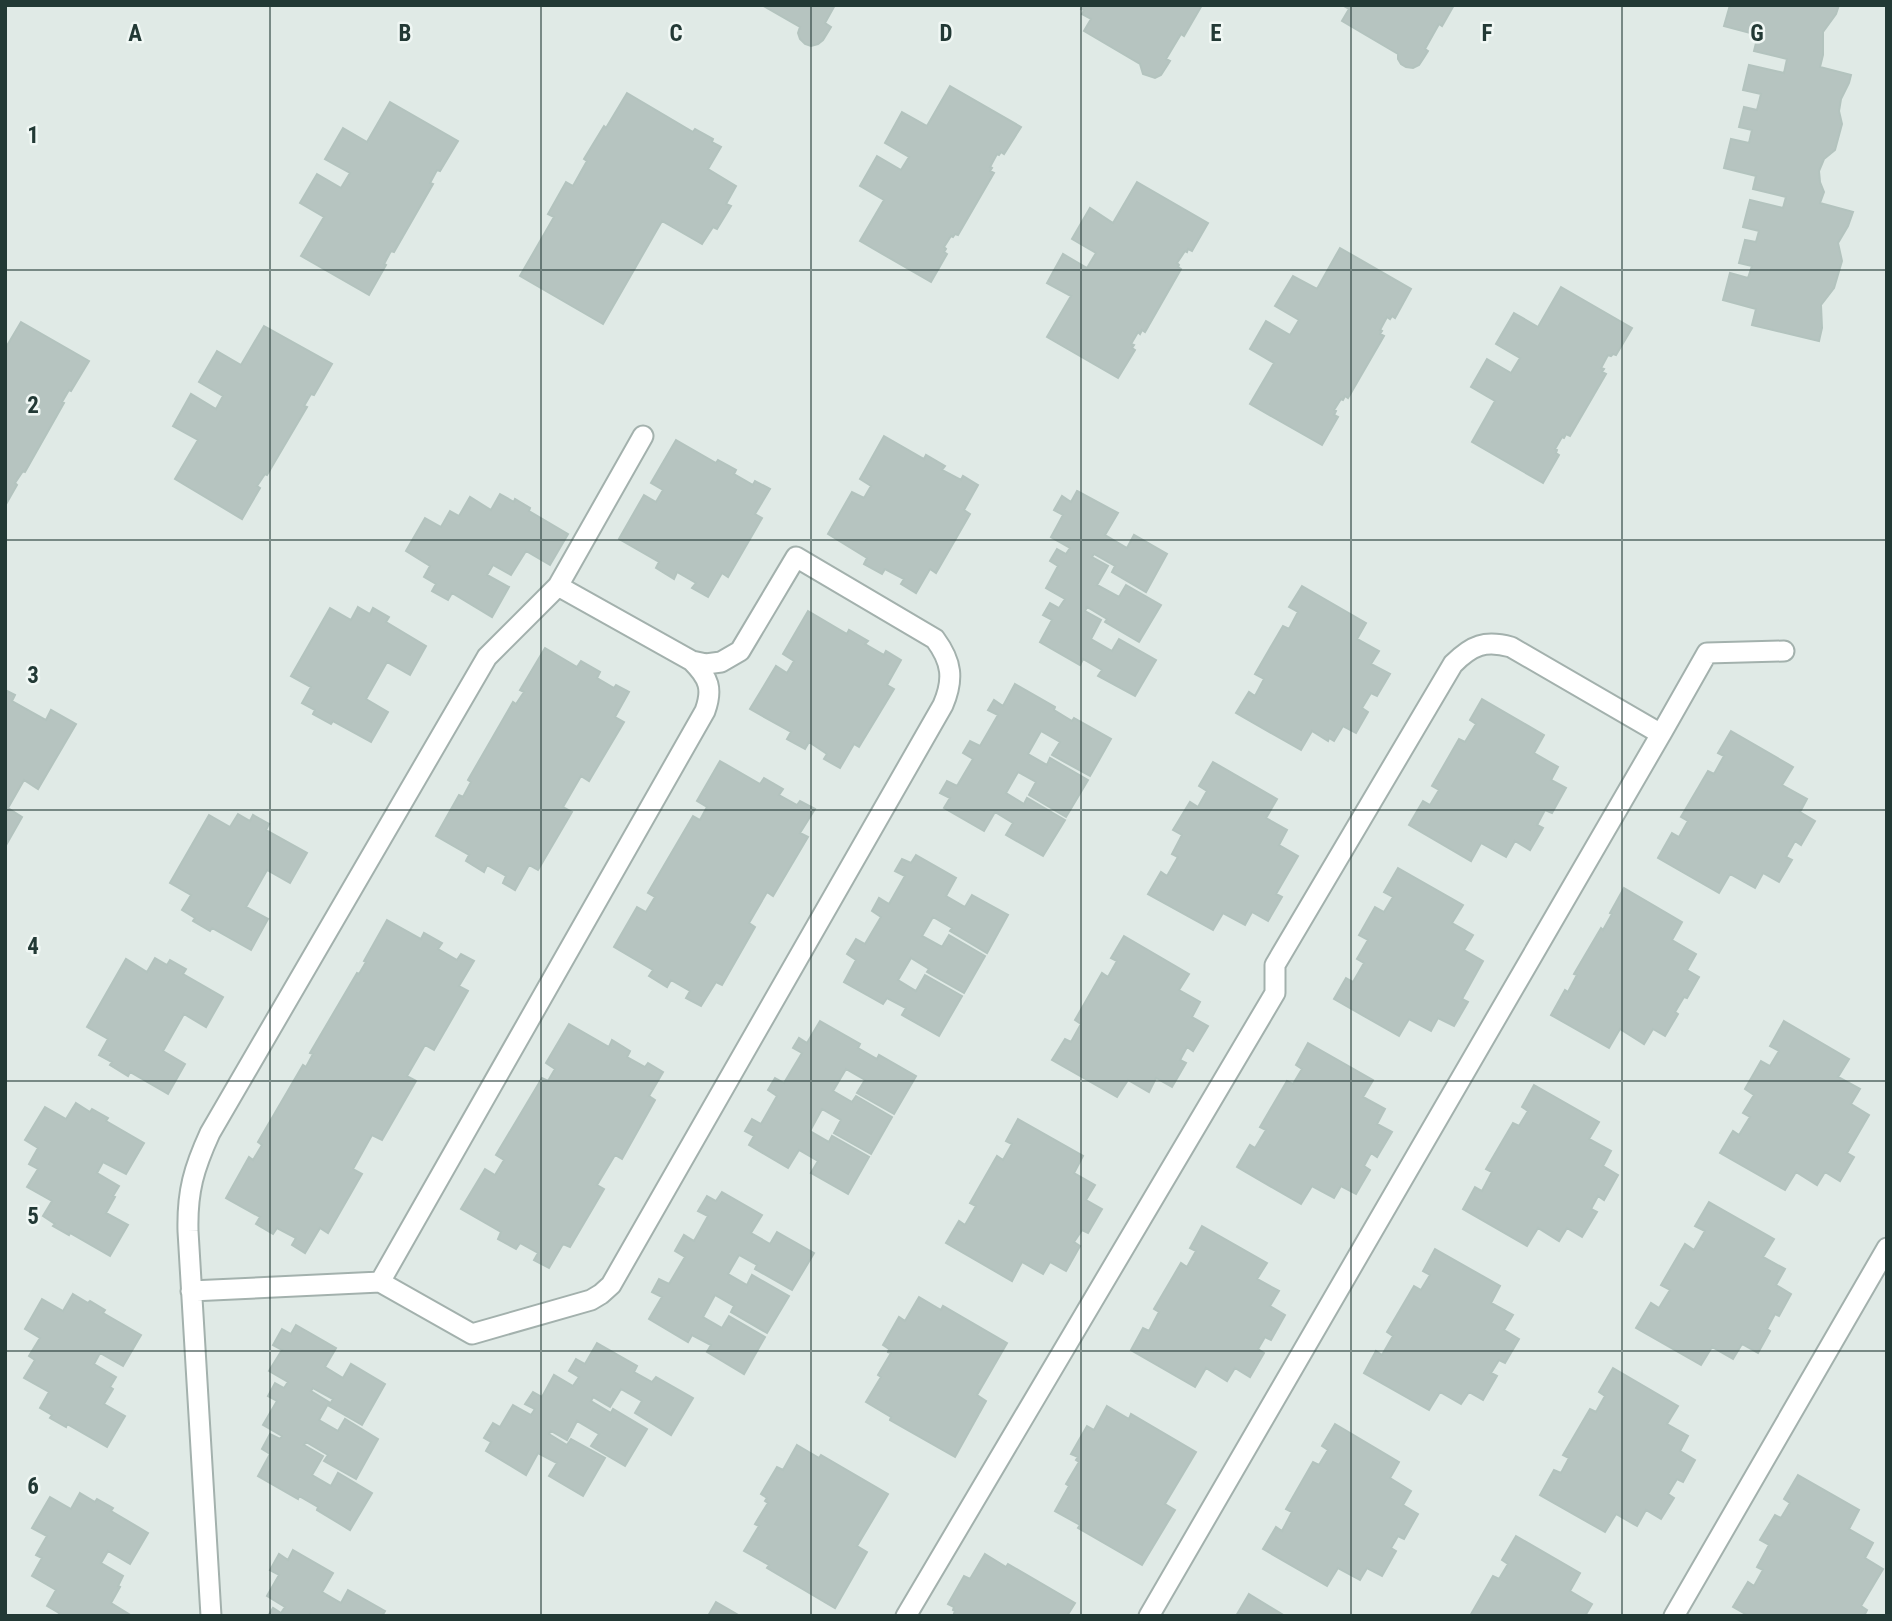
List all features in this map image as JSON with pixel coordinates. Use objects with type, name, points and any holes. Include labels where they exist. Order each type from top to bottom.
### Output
[{"type":"lane","points":[[211,1616],[188,1206],[191,1181],[199,1156],[486,657],[558,586],[643,436]]},
{"type":"lane","points":[[191,1291],[380,1282],[472,1334],[590,1300],[611,1285],[943,705],[949,692],[951,677],[943,650],[935,639],[796,557],[740,651],[721,662],[706,664],[692,661]]},
{"type":"lane","points":[[380,1282],[705,711],[710,697],[708,682],[692,661],[558,586]]},
{"type":"lane","points":[[906,1616],[1275,993],[1275,965],[1453,664],[1465,652],[1481,645],[1496,643],[1511,648],[1661,734]]},
{"type":"lane","points":[[1150,1616],[1707,653],[1784,651]]},
{"type":"lane","points":[[1674,1616],[1887,1248]]},
{"type":"building","points":[[762,5],[835,5],[825,23],[831,27],[823,40],[811,46],[800,39],[800,27]]},
{"type":"building","points":[[1080,5],[1202,5],[1184,36],[1181,34],[1166,59],[1170,61],[1161,75],[1155,78],[1143,74],[1140,64],[1084,31],[1091,19],[1082,14],[1084,10]]},
{"type":"building","points":[[1342,5],[1454,5],[1442,26],[1439,24],[1425,49],[1428,51],[1423,59],[1413,68],[1401,64],[1398,54],[1342,21],[1349,9]]},
{"type":"building","points":[[1730,5],[1839,5],[1823,32],[1820,67],[1851,75],[1841,99],[1839,111],[1842,124],[1835,150],[1824,159],[1819,171],[1824,192],[1820,203],[1853,212],[1838,243],[1842,261],[1834,288],[1821,305],[1822,328],[1819,341],[1752,325],[1756,309],[1723,300],[1730,273],[1748,278],[1752,266],[1739,263],[1745,240],[1756,242],[1759,231],[1743,227],[1750,200],[1783,208],[1786,197],[1753,189],[1756,176],[1724,168],[1731,139],[1749,143],[1752,130],[1739,127],[1744,107],[1757,110],[1761,94],[1743,90],[1749,65],[1784,73],[1787,59],[1754,51],[1758,35],[1724,26]]},
{"type":"building","points":[[950,86],[1021,127],[1004,154],[997,154],[990,167],[990,171],[994,173],[958,235],[951,236],[944,247],[947,254],[931,282],[860,241],[884,200],[860,186],[877,156],[901,170],[909,157],[885,143],[902,112],[927,126]]},
{"type":"building","points":[[627,93],[693,132],[695,129],[713,139],[712,142],[721,147],[708,169],[736,186],[726,204],[731,206],[717,229],[713,227],[702,244],[662,221],[603,324],[520,276],[554,217],[548,214],[566,182],[573,186],[587,161],[584,159]]},
{"type":"building","points":[[390,102],[458,141],[440,171],[437,170],[430,183],[433,184],[394,252],[391,251],[369,295],[301,256],[324,217],[300,203],[317,174],[341,188],[350,173],[325,159],[343,128],[367,142]]},
{"type":"building","points":[[1137,182],[1208,223],[1192,251],[1185,251],[1177,263],[1181,269],[1145,332],[1138,332],[1131,344],[1135,350],[1118,378],[1047,337],[1071,296],[1047,283],[1063,254],[1087,268],[1096,253],[1072,239],[1090,208],[1113,223]]},
{"type":"building","points":[[1340,248],[1411,289],[1395,318],[1387,317],[1380,330],[1380,334],[1384,336],[1348,398],[1345,396],[1341,399],[1334,410],[1334,415],[1338,417],[1322,445],[1250,404],[1274,363],[1250,349],[1266,321],[1290,335],[1299,320],[1275,306],[1293,276],[1317,289]]},
{"type":"building","points":[[1561,287],[1632,328],[1616,355],[1608,355],[1601,368],[1606,374],[1570,436],[1566,434],[1562,437],[1555,449],[1559,455],[1543,483],[1472,442],[1495,401],[1471,387],[1487,359],[1511,373],[1520,358],[1496,344],[1514,313],[1538,327]]},
{"type":"building","points":[[21,322],[89,361],[62,402],[64,403],[25,472],[23,471],[15,483],[17,485],[5,506],[5,349]]},
{"type":"building","points":[[264,326],[332,364],[314,395],[311,394],[304,406],[307,407],[267,475],[265,474],[257,486],[260,488],[242,519],[175,479],[198,440],[173,426],[191,394],[216,409],[223,396],[199,382],[217,351],[241,365]]},
{"type":"building","points":[[884,436],[924,459],[926,455],[945,466],[942,470],[961,480],[963,476],[978,485],[964,510],[970,514],[936,573],[930,569],[916,593],[901,584],[904,579],[885,569],[882,574],[864,564],[867,558],[828,534],[852,492],[864,498],[871,486],[860,479]]},
{"type":"building","points":[[676,440],[716,463],[718,460],[736,470],[734,474],[753,485],[755,481],[770,489],[755,514],[762,518],[728,577],[722,573],[708,597],[692,588],[696,583],[677,572],[674,579],[656,568],[659,562],[619,539],[644,495],[656,502],[663,490],[651,483]]},
{"type":"building","points":[[1077,491],[1118,513],[1105,535],[1127,548],[1134,535],[1167,554],[1146,592],[1112,572],[1115,566],[1094,554],[1092,557],[1108,566],[1097,585],[1119,597],[1126,585],[1161,605],[1139,642],[1105,622],[1107,619],[1087,607],[1085,611],[1101,620],[1091,639],[1112,651],[1119,639],[1156,660],[1135,696],[1098,676],[1102,670],[1083,659],[1080,665],[1040,642],[1052,620],[1043,615],[1050,603],[1059,608],[1065,599],[1046,588],[1058,566],[1050,561],[1057,549],[1066,554],[1070,548],[1051,537],[1063,515],[1054,510],[1062,496],[1071,502]]},
{"type":"building","points":[[500,494],[514,502],[515,499],[530,508],[529,511],[568,534],[550,565],[526,551],[511,575],[493,565],[487,575],[509,587],[492,617],[452,593],[448,600],[432,591],[436,584],[424,577],[430,566],[406,551],[425,518],[441,527],[450,511],[459,516],[470,497],[491,510]]},
{"type":"building","points":[[1302,586],[1366,623],[1357,639],[1379,651],[1371,664],[1390,674],[1377,696],[1371,693],[1362,708],[1368,712],[1356,733],[1343,726],[1334,741],[1329,738],[1328,741],[1312,731],[1301,750],[1236,713],[1249,692],[1255,696],[1264,679],[1255,674],[1283,626],[1289,629],[1298,612],[1289,607]]},
{"type":"building","points":[[358,607],[370,614],[373,608],[389,617],[386,622],[426,646],[410,675],[387,662],[366,699],[388,712],[371,742],[333,721],[331,724],[313,714],[315,710],[302,703],[311,687],[291,676],[330,608],[351,620]]},
{"type":"building","points":[[808,611],[847,634],[849,630],[868,641],[865,644],[884,655],[886,651],[901,660],[887,685],[894,689],[859,747],[854,744],[840,768],[824,759],[827,754],[809,742],[805,749],[787,739],[791,732],[750,709],[776,666],[787,673],[794,661],[783,654]]},
{"type":"building","points":[[545,648],[577,667],[581,661],[600,672],[597,678],[614,688],[616,685],[629,692],[615,717],[624,722],[589,781],[581,776],[563,807],[572,812],[538,870],[529,865],[515,890],[503,883],[506,876],[487,865],[484,872],[466,861],[469,855],[436,836],[459,795],[463,797],[471,782],[468,780],[513,702],[516,704],[524,692],[520,690]]},
{"type":"building","points":[[1015,684],[1055,707],[1054,710],[1072,721],[1074,718],[1111,739],[1090,776],[1052,755],[1060,742],[1041,731],[1028,754],[1047,765],[1050,758],[1088,780],[1066,817],[1029,795],[1036,782],[1018,772],[1006,793],[1024,804],[1027,798],[1065,820],[1043,856],[1006,835],[1013,823],[995,812],[984,831],[944,808],[950,798],[940,793],[947,781],[957,786],[973,759],[963,753],[970,741],[980,746],[998,715],[988,710],[994,700],[1003,706]]},
{"type":"building","points":[[5,690],[15,695],[12,701],[46,720],[51,710],[76,724],[38,789],[24,780],[8,808],[22,817],[5,847]]},
{"type":"building","points":[[1482,699],[1544,735],[1534,753],[1558,767],[1551,780],[1566,788],[1552,813],[1545,810],[1537,825],[1543,828],[1530,850],[1515,841],[1506,857],[1481,843],[1471,861],[1409,825],[1423,801],[1430,805],[1439,790],[1432,786],[1459,739],[1465,742],[1476,724],[1470,720]]},
{"type":"building","points":[[1731,731],[1793,767],[1782,785],[1807,799],[1800,812],[1815,821],[1801,845],[1795,841],[1786,857],[1792,860],[1779,882],[1763,873],[1755,888],[1730,874],[1719,893],[1658,858],[1672,833],[1679,837],[1688,821],[1681,817],[1708,771],[1714,774],[1724,756],[1718,753]]},
{"type":"building","points":[[720,761],[760,784],[764,778],[783,789],[779,795],[797,805],[800,801],[815,809],[800,833],[808,837],[773,896],[767,892],[749,923],[755,927],[722,985],[716,982],[701,1006],[686,998],[690,991],[671,980],[667,987],[649,976],[653,970],[614,947],[637,907],[646,912],[655,897],[648,893],[693,816],[700,820],[707,807],[697,801]]},
{"type":"building","points":[[1213,762],[1277,799],[1266,818],[1287,830],[1279,845],[1298,856],[1276,894],[1282,897],[1268,921],[1252,912],[1245,925],[1223,913],[1213,930],[1148,894],[1161,872],[1167,876],[1178,857],[1172,854],[1182,835],[1173,830],[1190,802],[1198,807],[1207,791],[1199,786]]},
{"type":"building","points":[[238,814],[250,821],[253,815],[269,824],[266,830],[307,853],[290,883],[267,870],[246,907],[268,919],[251,950],[212,928],[210,931],[193,921],[195,918],[182,910],[191,895],[170,883],[209,815],[230,827]]},
{"type":"building","points":[[916,855],[956,878],[946,896],[965,907],[972,895],[1008,915],[987,953],[950,931],[952,928],[933,917],[922,936],[942,947],[949,935],[985,956],[964,993],[927,972],[929,969],[911,958],[898,980],[916,991],[925,975],[962,996],[939,1036],[902,1015],[906,1008],[887,998],[883,1004],[844,982],[856,960],[847,954],[856,939],[865,944],[881,917],[872,911],[879,898],[889,904],[905,876],[895,871],[902,859],[911,863]]},
{"type":"building","points":[[1398,868],[1463,905],[1452,923],[1473,935],[1464,950],[1483,961],[1462,999],[1468,1002],[1454,1026],[1438,1018],[1431,1031],[1409,1019],[1399,1036],[1334,999],[1346,978],[1353,982],[1364,963],[1357,959],[1368,940],[1359,935],[1375,907],[1384,912],[1393,897],[1384,892]]},
{"type":"building","points":[[1624,888],[1682,922],[1672,940],[1696,954],[1687,970],[1699,977],[1675,1012],[1678,1014],[1665,1036],[1653,1029],[1644,1044],[1620,1029],[1609,1048],[1551,1015],[1565,990],[1568,992],[1577,975],[1574,974],[1601,928],[1603,930]]},
{"type":"building","points":[[387,920],[421,939],[424,933],[442,943],[438,949],[457,960],[461,954],[474,961],[459,986],[468,991],[434,1050],[425,1045],[407,1076],[416,1081],[382,1140],[372,1135],[353,1169],[362,1174],[328,1233],[320,1228],[305,1253],[292,1245],[296,1238],[277,1228],[273,1234],[256,1224],[260,1217],[226,1198],[249,1157],[253,1160],[262,1145],[258,1142],[303,1065],[306,1067],[313,1054],[310,1053],[366,962],[364,961]]},
{"type":"building","points":[[1124,936],[1189,974],[1179,990],[1200,1002],[1192,1017],[1208,1026],[1193,1051],[1187,1047],[1180,1060],[1186,1063],[1172,1087],[1156,1078],[1149,1092],[1128,1080],[1117,1097],[1052,1060],[1065,1039],[1071,1042],[1081,1024],[1075,1020],[1102,973],[1108,977],[1117,961],[1111,958]]},
{"type":"building","points":[[155,958],[167,965],[170,960],[186,969],[183,974],[223,997],[206,1027],[184,1014],[163,1051],[185,1064],[168,1094],[130,1072],[128,1076],[110,1065],[112,1062],[99,1055],[108,1039],[87,1027],[126,959],[147,972]]},
{"type":"building","points":[[820,1021],[860,1044],[858,1048],[877,1059],[879,1055],[916,1076],[894,1114],[857,1093],[865,1080],[846,1069],[833,1091],[852,1102],[856,1096],[892,1117],[871,1154],[834,1133],[841,1120],[822,1109],[810,1131],[829,1142],[832,1136],[869,1157],[848,1194],[811,1173],[818,1161],[799,1150],[788,1168],[749,1145],[754,1136],[745,1131],[752,1119],[761,1124],[777,1096],[768,1090],[775,1078],[784,1083],[802,1053],[793,1048],[799,1038],[807,1043]]},
{"type":"building","points":[[1784,1021],[1849,1059],[1838,1077],[1860,1089],[1851,1104],[1869,1115],[1847,1153],[1854,1157],[1840,1181],[1825,1172],[1817,1185],[1796,1172],[1785,1190],[1720,1153],[1733,1131],[1739,1135],[1750,1117],[1743,1113],[1754,1095],[1745,1089],[1761,1061],[1770,1066],[1779,1051],[1770,1046]]},
{"type":"building","points":[[569,1024],[609,1047],[612,1040],[630,1051],[627,1057],[645,1067],[648,1063],[663,1072],[649,1096],[655,1100],[622,1159],[615,1155],[597,1185],[604,1189],[570,1247],[563,1244],[549,1268],[534,1260],[538,1253],[520,1243],[516,1249],[498,1239],[501,1232],[461,1209],[485,1169],[495,1175],[504,1160],[496,1155],[542,1078],[548,1081],[555,1069],[546,1063]]},
{"type":"building","points":[[1308,1043],[1373,1080],[1363,1097],[1385,1109],[1377,1124],[1392,1132],[1377,1157],[1371,1153],[1364,1166],[1370,1170],[1356,1194],[1341,1186],[1334,1198],[1312,1186],[1301,1204],[1237,1167],[1250,1145],[1255,1148],[1266,1130],[1260,1127],[1287,1081],[1293,1084],[1302,1069],[1296,1065]]},
{"type":"building","points":[[1534,1085],[1599,1122],[1589,1139],[1611,1151],[1603,1166],[1618,1175],[1604,1200],[1598,1196],[1591,1209],[1597,1212],[1582,1237],[1567,1228],[1559,1241],[1538,1228],[1527,1246],[1463,1209],[1475,1187],[1482,1191],[1492,1172],[1486,1169],[1513,1123],[1519,1126],[1528,1111],[1522,1107]]},
{"type":"building","points":[[76,1103],[90,1112],[92,1109],[108,1118],[106,1121],[144,1143],[126,1174],[103,1162],[97,1173],[119,1186],[106,1213],[128,1225],[110,1256],[53,1226],[55,1224],[43,1216],[52,1201],[27,1187],[38,1169],[29,1164],[38,1148],[25,1140],[45,1107],[66,1119]]},
{"type":"building","points":[[1018,1119],[1083,1156],[1074,1173],[1095,1185],[1086,1200],[1102,1209],[1088,1233],[1082,1230],[1074,1242],[1080,1246],[1066,1271],[1050,1262],[1043,1274],[1022,1262],[1012,1281],[946,1243],[959,1221],[965,1225],[976,1206],[970,1203],[997,1156],[1003,1160],[1012,1144],[1006,1141]]},
{"type":"building","points":[[722,1192],[762,1215],[751,1233],[770,1244],[777,1232],[814,1253],[792,1290],[755,1269],[757,1265],[739,1255],[728,1274],[747,1285],[752,1275],[789,1296],[767,1333],[731,1312],[734,1306],[715,1295],[703,1317],[722,1328],[729,1316],[765,1337],[744,1374],[707,1352],[711,1345],[692,1335],[688,1342],[649,1319],[662,1297],[652,1292],[659,1279],[669,1284],[685,1257],[675,1251],[684,1235],[694,1241],[708,1216],[698,1211],[707,1196],[716,1201]]},
{"type":"building","points":[[1709,1202],[1774,1239],[1763,1257],[1785,1269],[1776,1285],[1791,1294],[1779,1316],[1775,1314],[1767,1329],[1770,1331],[1758,1353],[1742,1344],[1733,1359],[1712,1347],[1701,1365],[1636,1328],[1651,1303],[1659,1308],[1670,1290],[1661,1285],[1685,1244],[1694,1250],[1705,1231],[1695,1226]]},
{"type":"building","points":[[1202,1226],[1267,1263],[1257,1279],[1279,1291],[1270,1306],[1285,1315],[1271,1340],[1265,1337],[1258,1349],[1264,1353],[1250,1377],[1235,1368],[1227,1381],[1206,1368],[1195,1387],[1131,1350],[1143,1328],[1149,1331],[1159,1312],[1154,1309],[1181,1263],[1187,1267],[1196,1251],[1190,1248]]},
{"type":"building","points":[[1435,1249],[1500,1286],[1491,1303],[1513,1315],[1504,1330],[1519,1339],[1505,1363],[1499,1360],[1491,1373],[1497,1376],[1483,1400],[1469,1392],[1461,1404],[1440,1392],[1429,1410],[1364,1373],[1376,1351],[1382,1355],[1393,1336],[1387,1332],[1414,1286],[1421,1290],[1430,1275],[1423,1271]]},
{"type":"building","points":[[73,1294],[105,1310],[103,1313],[141,1335],[123,1366],[100,1353],[94,1364],[116,1377],[110,1387],[113,1389],[104,1404],[125,1416],[107,1447],[67,1424],[66,1427],[50,1418],[52,1415],[40,1408],[49,1392],[24,1378],[35,1360],[29,1356],[40,1338],[25,1329],[42,1299],[63,1311]]},
{"type":"building","points":[[919,1297],[941,1310],[943,1306],[1007,1343],[977,1395],[986,1401],[955,1457],[890,1420],[891,1417],[866,1402],[891,1353],[883,1345],[899,1317],[905,1321]]},
{"type":"building","points":[[296,1325],[336,1348],[325,1367],[343,1378],[351,1364],[385,1384],[362,1425],[329,1406],[333,1399],[313,1388],[311,1391],[329,1402],[319,1420],[338,1431],[345,1419],[378,1439],[356,1479],[324,1461],[328,1455],[306,1442],[304,1445],[323,1456],[312,1475],[331,1486],[338,1473],[372,1493],[350,1530],[317,1510],[318,1507],[258,1476],[270,1454],[262,1449],[270,1434],[280,1439],[282,1436],[263,1425],[277,1401],[268,1396],[275,1383],[284,1388],[288,1382],[269,1371],[282,1350],[273,1345],[282,1329],[291,1334]]},
{"type":"building","points":[[597,1343],[637,1366],[634,1372],[652,1382],[656,1377],[693,1398],[671,1435],[635,1413],[642,1401],[621,1389],[610,1407],[593,1397],[591,1401],[611,1413],[613,1409],[647,1429],[625,1466],[591,1446],[599,1434],[577,1421],[567,1440],[551,1431],[549,1434],[567,1445],[571,1439],[605,1458],[583,1496],[549,1476],[557,1463],[538,1453],[526,1475],[486,1451],[491,1442],[484,1438],[493,1423],[500,1427],[513,1405],[531,1415],[535,1409],[525,1404],[533,1392],[542,1397],[554,1375],[573,1386],[579,1377],[569,1371],[576,1359],[585,1364]]},
{"type":"building","points":[[1613,1368],[1678,1406],[1667,1424],[1688,1436],[1680,1451],[1695,1460],[1683,1482],[1677,1479],[1668,1494],[1674,1498],[1661,1519],[1646,1510],[1637,1526],[1616,1514],[1605,1532],[1540,1495],[1554,1470],[1561,1473],[1569,1458],[1563,1455],[1590,1409],[1596,1412],[1605,1396],[1599,1392]]},
{"type":"building","points":[[1107,1406],[1129,1419],[1131,1414],[1196,1452],[1165,1504],[1175,1510],[1142,1565],[1078,1528],[1080,1525],[1055,1511],[1079,1462],[1076,1460],[1078,1457],[1071,1454],[1087,1426],[1094,1430]]},
{"type":"building","points":[[1335,1424],[1399,1462],[1390,1478],[1411,1491],[1403,1505],[1418,1514],[1404,1539],[1398,1536],[1391,1548],[1396,1551],[1382,1576],[1367,1568],[1360,1580],[1338,1568],[1327,1586],[1263,1549],[1276,1527],[1282,1531],[1292,1512],[1286,1509],[1313,1462],[1319,1465],[1328,1450],[1322,1446]]},
{"type":"building","points":[[797,1445],[819,1458],[821,1455],[888,1494],[857,1546],[867,1552],[835,1608],[767,1568],[769,1565],[744,1551],[759,1526],[755,1524],[768,1503],[765,1501],[767,1498],[761,1494],[777,1467],[783,1470]]},
{"type":"building","points":[[1798,1475],[1859,1510],[1849,1529],[1873,1543],[1865,1558],[1883,1569],[1861,1606],[1867,1610],[1864,1616],[1749,1616],[1733,1607],[1748,1582],[1754,1586],[1763,1570],[1757,1567],[1769,1545],[1760,1540],[1775,1515],[1781,1518],[1790,1503],[1784,1499]]},
{"type":"building","points":[[80,1493],[113,1508],[111,1511],[148,1533],[130,1564],[108,1551],[101,1563],[123,1576],[111,1603],[132,1616],[58,1616],[59,1613],[47,1606],[56,1590],[32,1576],[42,1558],[36,1555],[47,1536],[32,1528],[50,1497],[71,1509]]},
{"type":"building","points":[[1516,1536],[1580,1573],[1570,1591],[1592,1604],[1585,1616],[1470,1616],[1493,1576],[1499,1579],[1508,1564],[1502,1560]]},
{"type":"building","points":[[293,1550],[333,1573],[322,1592],[341,1603],[348,1590],[385,1611],[382,1616],[268,1616],[273,1608],[281,1613],[285,1607],[267,1596],[279,1575],[270,1570],[279,1554],[288,1560]]},
{"type":"building","points":[[985,1554],[1006,1567],[1008,1564],[1075,1603],[1067,1616],[953,1616],[954,1607],[948,1604],[964,1576],[970,1579]]},
{"type":"building","points":[[1249,1594],[1285,1616],[1236,1616]]},
{"type":"building","points":[[716,1602],[740,1616],[708,1616]]}]
